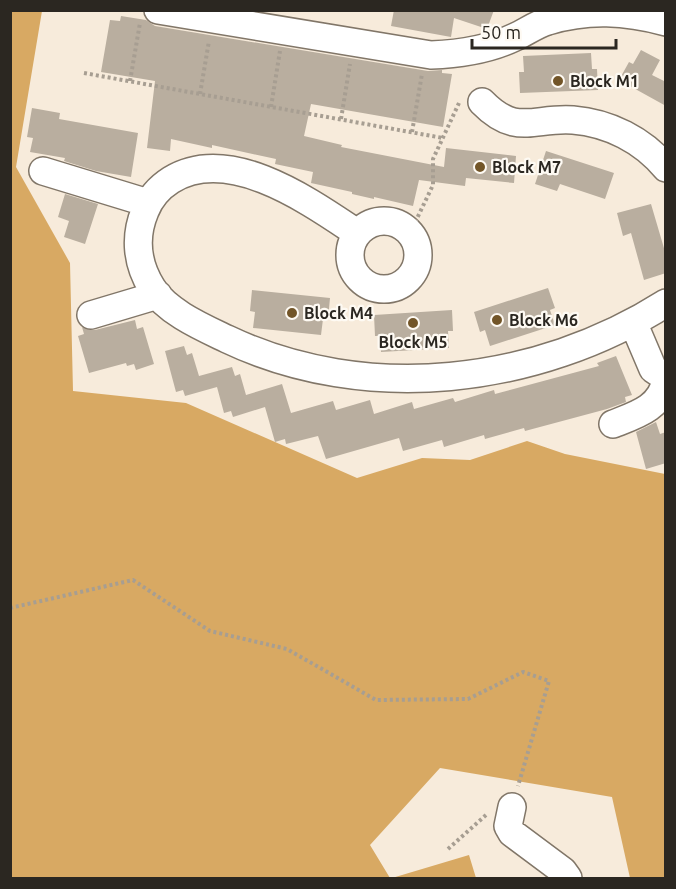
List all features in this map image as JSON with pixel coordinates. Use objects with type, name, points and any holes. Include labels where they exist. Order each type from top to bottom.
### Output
[{"type":"street","points":[[149,16],[213,20],[425,54],[474,51],[514,38],[545,21],[576,14],[607,11],[666,22]]},
{"type":"street","points":[[482,102],[500,117],[522,124],[572,120],[610,128],[644,146],[666,168]]},
{"type":"street","points":[[357,233],[280,186],[230,170],[205,167],[183,172],[163,185],[148,203],[140,225],[138,248],[143,270],[158,295],[170,307],[198,324],[258,352],[339,374],[439,378],[504,369],[594,340],[633,322],[666,303]]},
{"type":"street","points":[[43,171],[148,203]]},
{"type":"street","points":[[383,220],[402,226],[416,243],[418,254],[414,270],[403,283],[393,288],[372,287],[362,281],[355,273],[351,263],[352,242],[357,233],[365,226],[383,220]]},
{"type":"street","points":[[91,315],[158,295]]},
{"type":"street","points":[[633,322],[653,369],[666,374]]},
{"type":"street","points":[[612,424],[650,408],[662,393],[666,380]]},
{"type":"street","points":[[511,811],[508,826],[512,833],[563,871],[568,879]]},
{"type":"path","points":[[130,81],[149,16]]},
{"type":"path","points":[[200,94],[213,20]]},
{"type":"path","points":[[271,107],[283,31]]},
{"type":"path","points":[[340,119],[353,43]]},
{"type":"path","points":[[412,132],[425,54]]},
{"type":"path","points":[[84,73],[443,138],[433,159],[433,185],[410,233]]},
{"type":"path","points":[[10,608],[133,580],[210,631],[287,650],[376,700],[468,699],[523,672],[549,681],[511,811],[492,811],[448,849]]},
{"type":"shaded area","points":[[10,11],[42,11],[16,167],[70,263],[73,391],[186,403],[357,478],[422,458],[470,460],[527,441],[565,454],[665,474],[665,878],[630,878],[612,797],[440,768],[370,845],[390,878],[11,878]]},
{"type":"shaded area","points":[[469,855],[476,878],[392,878]]},
{"type":"building","points":[[394,10],[494,10],[487,29],[454,18],[451,37],[391,26]]},
{"type":"building","points":[[121,16],[146,20],[155,26],[428,71],[442,70],[442,73],[452,74],[443,127],[311,104],[304,136],[342,145],[341,147],[444,167],[446,148],[516,156],[514,183],[466,178],[465,186],[419,180],[413,206],[311,183],[313,172],[275,164],[276,159],[212,145],[212,148],[171,139],[170,151],[147,148],[155,81],[101,72],[110,20],[120,21]]},
{"type":"building","points":[[641,50],[660,60],[652,75],[666,82],[666,106],[619,80],[629,62],[633,64]]},
{"type":"building","name":"Block M1","points":[[591,53],[592,69],[597,69],[598,90],[520,93],[519,72],[524,72],[523,56]]},
{"type":"building","points":[[32,108],[60,113],[59,119],[138,133],[131,177],[96,171],[64,161],[65,158],[30,152],[33,138],[27,137]]},
{"type":"building","points":[[546,151],[614,173],[605,199],[560,184],[557,191],[535,184]]},
{"type":"building","points":[[65,194],[98,204],[85,244],[64,237],[69,221],[58,217]]},
{"type":"building","points":[[651,204],[666,255],[666,273],[644,280],[631,233],[623,236],[617,213]]},
{"type":"building","name":"Block M6","points":[[548,288],[555,308],[550,310],[555,325],[490,346],[485,330],[480,332],[474,312]]},
{"type":"building","name":"Block M4","points":[[252,290],[330,298],[328,319],[323,319],[321,335],[253,328],[255,312],[250,311]]},
{"type":"building","name":"Block M5","points":[[452,310],[453,331],[448,331],[449,348],[381,352],[380,336],[375,336],[374,315]]},
{"type":"building","points":[[135,320],[137,329],[143,327],[154,364],[136,370],[134,364],[127,366],[126,363],[89,373],[78,336],[84,334],[82,327],[95,330]]},
{"type":"building","points":[[184,346],[187,355],[192,353],[199,376],[232,367],[235,376],[240,374],[246,395],[282,384],[291,413],[333,401],[336,410],[370,400],[374,414],[412,402],[414,409],[453,398],[455,402],[494,390],[495,394],[599,366],[597,363],[616,356],[632,395],[625,397],[626,402],[607,409],[525,431],[524,428],[485,439],[484,435],[444,447],[442,440],[403,451],[399,438],[326,459],[318,436],[286,444],[285,439],[275,442],[265,407],[233,417],[231,411],[224,413],[217,387],[185,396],[183,390],[176,392],[165,351]]},
{"type":"building","points":[[656,422],[660,434],[666,432],[666,463],[646,469],[636,432]]},
{"type":"place","name":"Block M1","points":[[558,81]]},
{"type":"place","name":"Block M7","points":[[480,167]]},
{"type":"place","name":"Block M4","points":[[292,313]]},
{"type":"place","name":"Block M6","points":[[497,320]]},
{"type":"place","name":"Block M5","points":[[413,323]]}]
